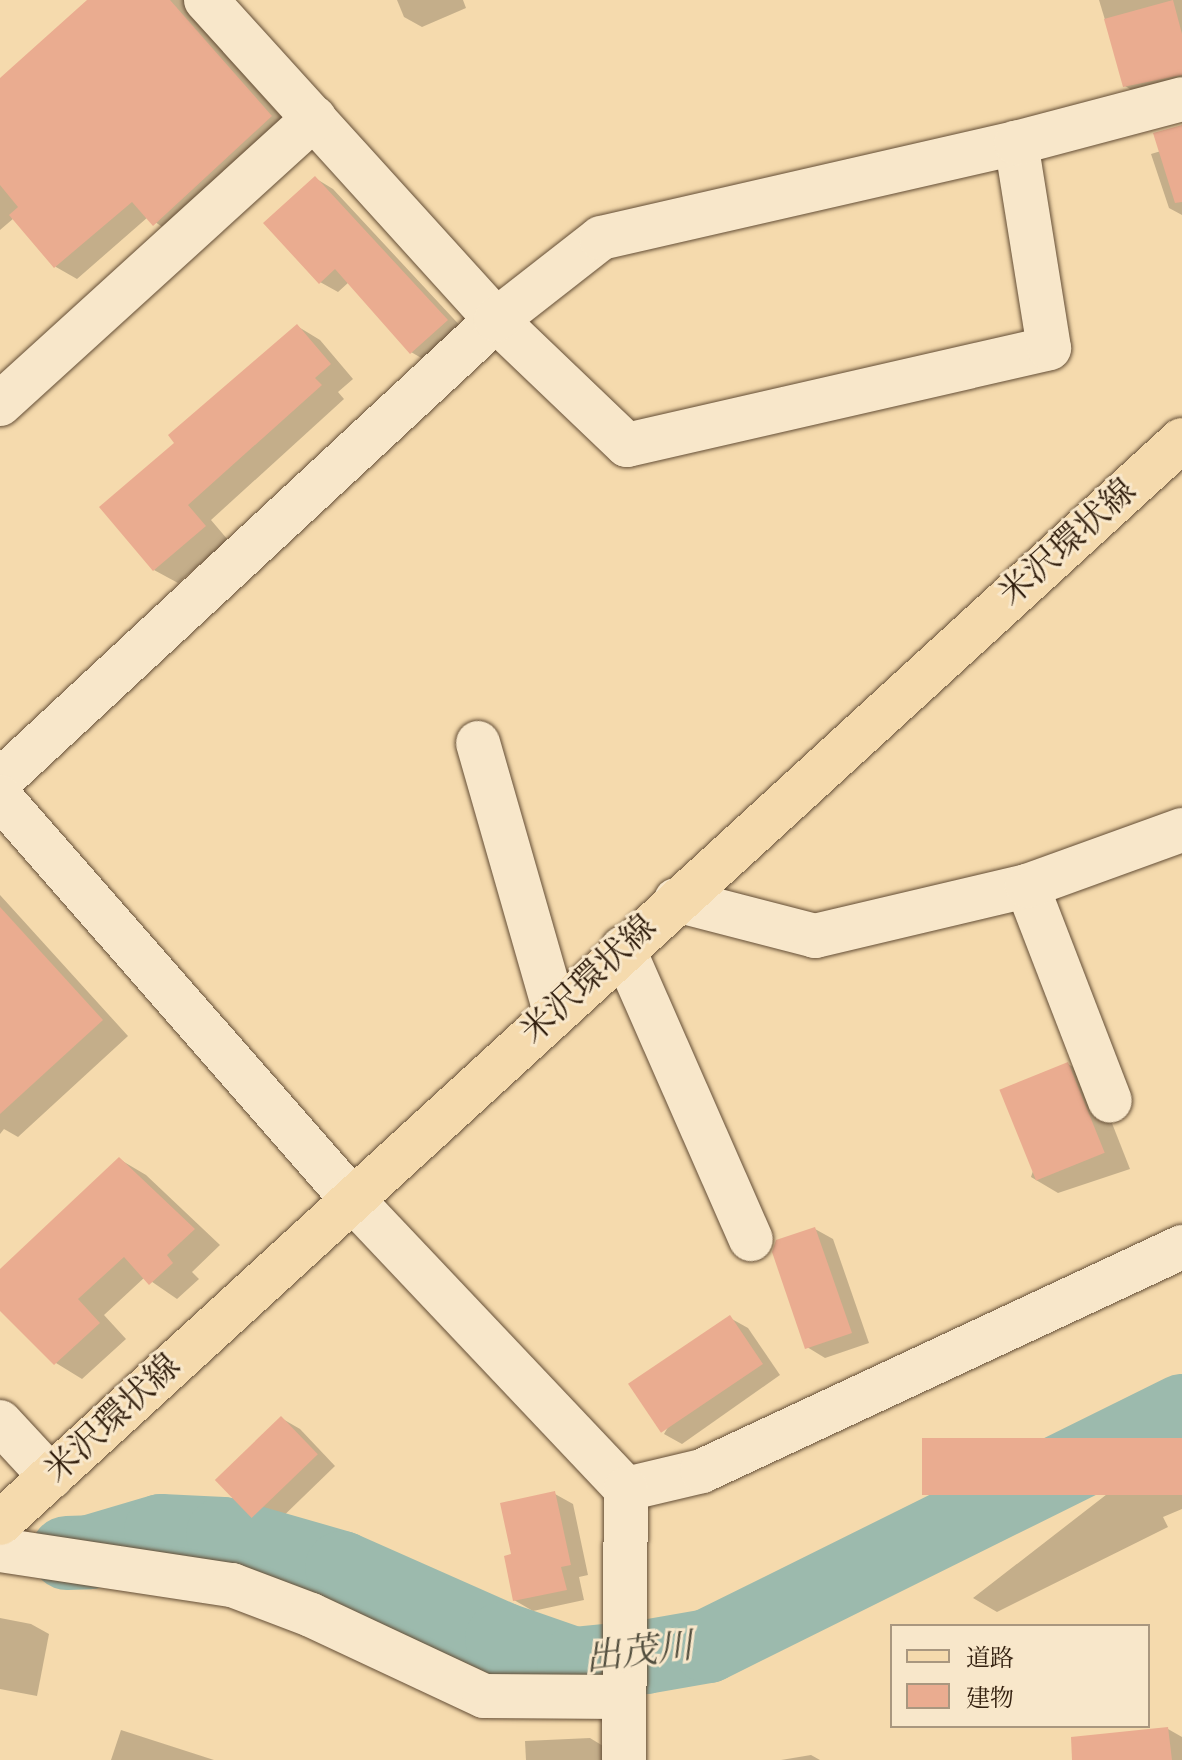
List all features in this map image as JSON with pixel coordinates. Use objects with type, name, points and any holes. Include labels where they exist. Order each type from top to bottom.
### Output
[{"type":"main road","name":"米沢環状線","points":[[0,1523],[623,948],[1182,440]]},
{"type":"street","points":[[206,0],[496,320],[627,445],[1049,348],[1016,143]]},
{"type":"street","points":[[0,781],[496,320],[601,238],[1016,143],[1182,99]]},
{"type":"street","points":[[0,404],[314,118]]},
{"type":"street","points":[[478,743],[555,1011]]},
{"type":"street","points":[[0,797],[351,1198],[626,1489],[621,1697],[624,1760]]},
{"type":"street","points":[[676,900],[815,936],[1027,886],[1182,830]]},
{"type":"street","points":[[1027,886],[1110,1101]]},
{"type":"street","points":[[623,948],[751,1239]]},
{"type":"street","points":[[626,1489],[702,1471],[1182,1247]]},
{"type":"street","points":[[0,1422],[51,1477]]},
{"type":"street","points":[[0,1550],[232,1585],[311,1615],[484,1696],[621,1697]]},
{"type":"building","points":[[87,0],[170,0],[272,116],[153,226],[132,202],[54,268],[9,215],[18,207],[0,185],[0,78]]},
{"type":"building","points":[[1173,0],[1182,34],[1182,75],[1123,87],[1104,19]]},
{"type":"building","points":[[1182,125],[1182,202],[1175,203],[1153,133]]},
{"type":"building","points":[[315,176],[448,320],[410,354],[335,269],[319,284],[263,223]]},
{"type":"building","points":[[297,324],[331,364],[315,378],[322,385],[188,505],[206,526],[153,571],[99,507],[174,443],[168,435]]},
{"type":"building","points":[[0,907],[103,1020],[0,1114]]},
{"type":"building","points":[[1068,1062],[1105,1153],[1036,1181],[999,1090]]},
{"type":"building","points":[[119,1157],[195,1229],[167,1255],[173,1263],[149,1285],[124,1257],[78,1299],[100,1323],[54,1365],[0,1311],[0,1269]]},
{"type":"building","points":[[815,1227],[852,1333],[805,1349],[772,1252],[776,1240]]},
{"type":"building","points":[[730,1315],[763,1364],[661,1433],[628,1384]]},
{"type":"building","points":[[281,1416],[318,1454],[252,1518],[215,1480]]},
{"type":"building","points":[[922,1438],[1182,1438],[1182,1495],[922,1495]]},
{"type":"building","points":[[555,1491],[571,1565],[561,1567],[567,1590],[513,1601],[504,1556],[511,1554],[500,1503]]},
{"type":"building","points":[[1168,1727],[1172,1760],[1072,1760],[1071,1737]]},
{"type":"waterway","name":"出茂川","points":[[67,1553],[90,1552],[161,1531],[223,1534],[342,1568],[502,1639],[574,1664],[645,1657],[708,1646],[1182,1411]]}]
